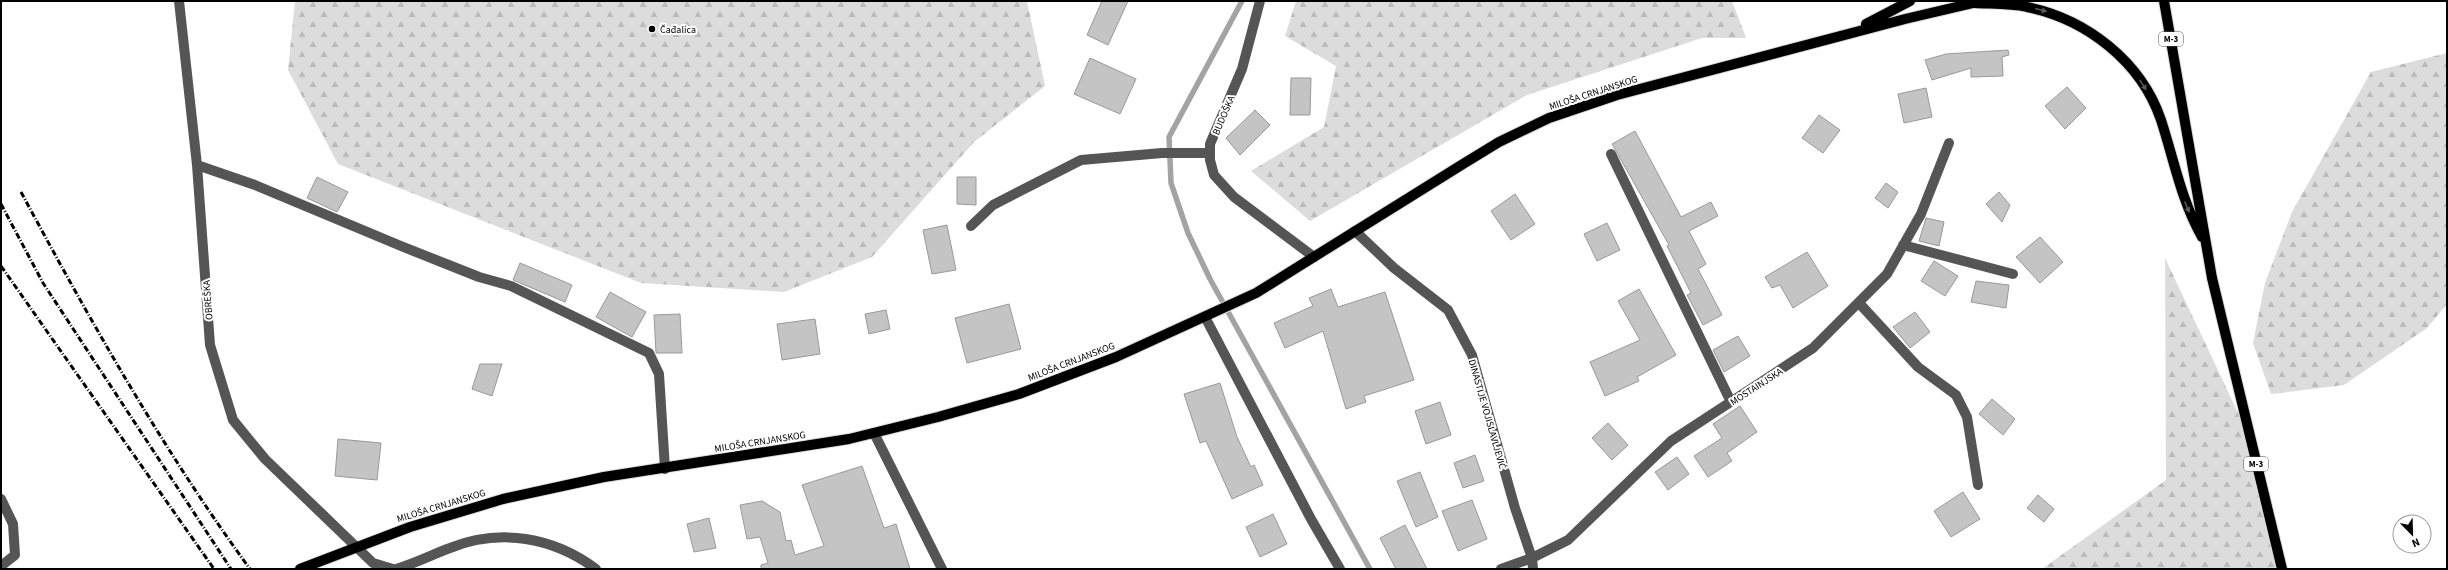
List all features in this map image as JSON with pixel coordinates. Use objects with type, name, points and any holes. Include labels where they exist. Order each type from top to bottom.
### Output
[{"type":"main road","points":[[1821,42],[1860,27],[1910,1]]},
{"type":"main road","name":"M-3","points":[[2164,1],[2206,244],[2230,358],[2282,569]]},
{"type":"main road","name":"MILOŠA CRNJANSKOG","points":[[300,569],[433,519],[503,499],[588,480],[665,469],[874,433],[992,403],[1056,381],[1205,317],[1248,296],[1314,257],[1499,142],[1549,118],[1617,95],[1905,19],[1976,2],[2026,6],[2048,12],[2088,30],[2117,54],[2136,75],[2153,102],[2160,118],[2182,195],[2206,244]]},
{"type":"street","name":"OBREŠKA","points":[[179,1],[197,166],[210,345],[233,420],[265,459],[358,546]]},
{"type":"street","name":"BUDOŠKA","points":[[1260,1],[1242,70],[1210,144],[1214,174],[1234,197],[1314,257]]},
{"type":"street","name":"MOSTAINJSKA","points":[[1501,569],[1532,558],[1568,540],[1671,441],[1814,348],[1887,274],[1921,214],[1948,143]]},
{"type":"street","points":[[971,226],[992,205],[1081,160],[1162,153],[1210,153]]},
{"type":"street","points":[[1611,154],[1731,402]]},
{"type":"street","points":[[197,166],[255,185],[479,277],[511,286],[649,353],[659,374],[665,469]]},
{"type":"street","name":"DINASTIJE VOJISLAVLJEVIĆ","points":[[1355,231],[1394,268],[1448,310],[1472,355],[1515,508],[1532,558],[1533,569]]},
{"type":"street","points":[[1903,245],[2013,274]]},
{"type":"street","points":[[1858,303],[1918,367],[1956,395],[1967,418],[1978,485]]},
{"type":"street","points":[[1205,317],[1311,519],[1340,569]]},
{"type":"street","points":[[874,433],[942,569]]},
{"type":"street","points":[[1,499],[13,524],[15,555],[1,566]]},
{"type":"street","points":[[358,546],[373,562],[394,569],[420,562],[450,548],[486,537],[528,539],[559,546],[596,569]]},
{"type":"green space","points":[[295,1],[1027,1],[1045,86],[974,142],[872,257],[784,292],[641,283],[338,164],[288,70]]},
{"type":"green space","points":[[1296,1],[1732,1],[1746,38],[1702,38],[1527,95],[1310,221],[1251,171],[1324,127],[1336,66],[1285,36]]},
{"type":"green space","points":[[2447,53],[2447,304],[2427,328],[2344,385],[2271,394],[2253,343],[2265,283],[2292,212],[2371,72]]},
{"type":"green space","points":[[2165,258],[2249,436],[2286,569],[2042,569],[2166,480]]},
{"type":"building","points":[[1102,1],[1128,1],[1108,45],[1087,35]]},
{"type":"building","points":[[2008,50],[2009,55],[2002,57],[2003,76],[1971,77],[1971,68],[1932,80],[1925,60],[1946,54]]},
{"type":"building","points":[[1090,58],[1136,79],[1120,114],[1074,94]]},
{"type":"building","points":[[1291,78],[1311,78],[1310,115],[1290,115]]},
{"type":"building","points":[[2067,87],[2086,108],[2065,129],[2045,106]]},
{"type":"building","points":[[1926,88],[1932,117],[1904,123],[1898,94]]},
{"type":"building","points":[[1255,110],[1270,125],[1240,155],[1226,138]]},
{"type":"building","points":[[1819,115],[1840,130],[1823,153],[1802,138]]},
{"type":"building","points":[[1635,131],[1681,217],[1711,202],[1718,216],[1689,231],[1706,264],[1698,269],[1722,315],[1703,325],[1687,295],[1691,293],[1667,246],[1669,245],[1612,144]]},
{"type":"building","points":[[317,177],[348,192],[337,212],[307,198]]},
{"type":"building","points":[[957,177],[976,177],[976,205],[957,204]]},
{"type":"building","points":[[1886,183],[1898,192],[1888,208],[1875,198]]},
{"type":"building","points":[[1999,192],[2010,205],[2002,222],[1986,204]]},
{"type":"building","points":[[1515,194],[1535,224],[1511,240],[1491,211]]},
{"type":"building","points":[[1926,218],[1944,222],[1939,246],[1919,241]]},
{"type":"building","points":[[1607,223],[1620,250],[1597,261],[1584,234]]},
{"type":"building","points":[[947,225],[956,270],[932,274],[923,230]]},
{"type":"building","points":[[2040,237],[2063,262],[2040,283],[2016,257]]},
{"type":"building","points":[[1807,252],[1828,286],[1793,308],[1780,285],[1772,288],[1765,277]]},
{"type":"building","points":[[1934,261],[1958,276],[1945,296],[1921,281]]},
{"type":"building","points":[[520,263],[572,285],[565,302],[513,280]]},
{"type":"building","points":[[1976,281],[2009,285],[2006,308],[1971,302]]},
{"type":"building","points":[[1331,289],[1338,307],[1385,292],[1414,380],[1364,396],[1366,402],[1346,409],[1323,331],[1285,348],[1274,323],[1313,306],[1309,298]]},
{"type":"building","points":[[1639,289],[1676,355],[1637,377],[1639,381],[1605,396],[1590,362],[1640,340],[1618,301]]},
{"type":"building","points":[[610,292],[646,312],[632,337],[596,317]]},
{"type":"building","points":[[1009,304],[1021,349],[967,363],[955,318]]},
{"type":"building","points":[[886,310],[890,329],[869,334],[865,314]]},
{"type":"building","points":[[1915,312],[1930,332],[1910,348],[1893,327]]},
{"type":"building","points":[[680,314],[682,353],[656,353],[654,315]]},
{"type":"building","points":[[815,319],[820,354],[782,360],[777,324]]},
{"type":"building","points":[[1738,336],[1750,356],[1724,372],[1713,350]]},
{"type":"building","points":[[480,364],[502,364],[492,396],[472,389]]},
{"type":"building","points":[[1220,383],[1237,437],[1251,467],[1254,465],[1263,485],[1232,499],[1206,441],[1200,443],[1184,394]]},
{"type":"building","points":[[1992,399],[2015,419],[2003,435],[1979,414]]},
{"type":"building","points":[[1440,402],[1451,435],[1426,444],[1415,411]]},
{"type":"building","points":[[1740,406],[1757,432],[1727,453],[1732,461],[1708,477],[1694,456],[1722,438],[1713,424]]},
{"type":"building","points":[[1608,423],[1628,445],[1612,460],[1592,438]]},
{"type":"building","points":[[338,439],[381,443],[377,480],[335,476]]},
{"type":"building","points":[[1475,455],[1484,481],[1463,488],[1454,463]]},
{"type":"building","points":[[1677,457],[1689,474],[1668,490],[1655,472]]},
{"type":"building","points":[[862,466],[884,528],[896,524],[910,569],[761,569],[761,565],[768,563],[760,537],[747,539],[740,505],[762,501],[780,512],[786,541],[791,540],[795,555],[824,546],[802,485]]},
{"type":"building","points":[[1420,472],[1438,517],[1416,527],[1397,481]]},
{"type":"building","points":[[1963,492],[1980,519],[1951,537],[1934,511]]},
{"type":"building","points":[[2038,495],[2054,509],[2044,522],[2027,508]]},
{"type":"building","points":[[1472,500],[1487,539],[1458,551],[1442,511]]},
{"type":"building","points":[[1273,514],[1287,544],[1260,557],[1246,527]]},
{"type":"building","points":[[709,518],[716,548],[694,552],[687,524]]},
{"type":"building","points":[[1405,525],[1427,569],[1396,569],[1380,538]]},
{"type":"waterway","points":[[1242,1],[1169,137],[1171,183],[1188,233],[1210,279],[1370,569]]},
{"type":"railway","points":[[21,192],[129,385],[187,478],[250,569]]},
{"type":"railway","points":[[1,204],[43,283],[231,569]]},
{"type":"railway","points":[[1,266],[214,569]]},
{"type":"place","name":"Čađalica","points":[[652,29]]}]
